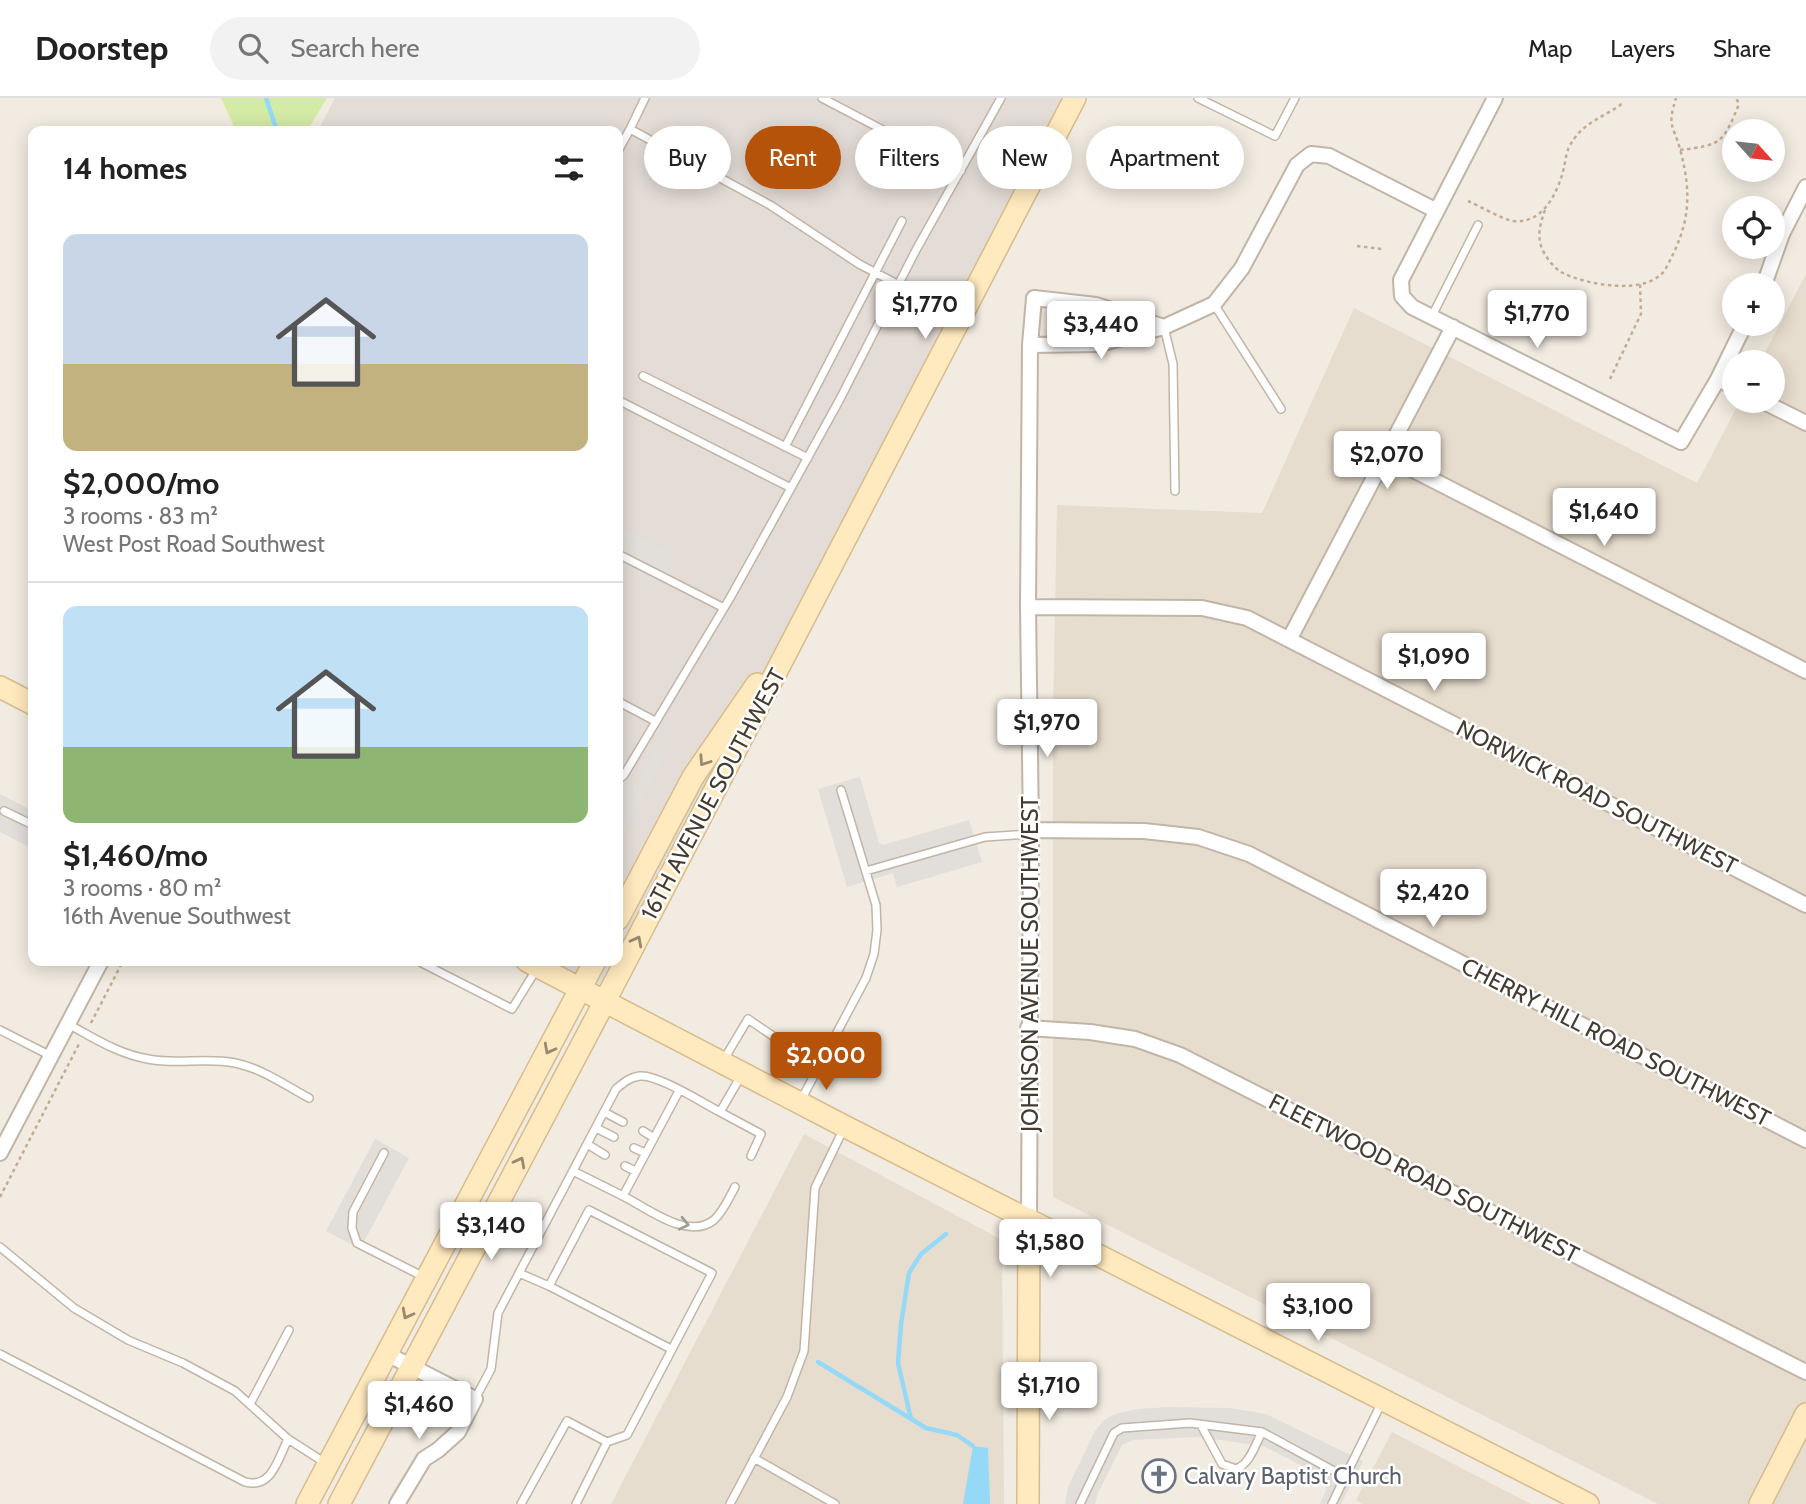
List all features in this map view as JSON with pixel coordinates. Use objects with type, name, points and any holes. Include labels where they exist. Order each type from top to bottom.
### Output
[{"type":"main road","name":"16TH AVENUE SOUTHWEST","points":[[339,1504],[605,1001],[1075,98]]},
{"type":"main road","name":"16TH AVENUE SOUTHWEST","points":[[623,910],[694,777],[812,604]]},
{"type":"main road","points":[[0,687],[28,701]]},
{"type":"main road","points":[[539,966],[844,1126],[1588,1504]]},
{"type":"main road","points":[[307,1504],[592,966]]},
{"type":"main road","name":"JOHNSON AVENUE SOUTHWEST","points":[[1028,1504],[1029,1219]]},
{"type":"main road","points":[[1760,1504],[1806,1414]]},
{"type":"street","points":[[1493,98],[1401,280],[1402,296],[1412,307],[1681,442],[1718,379],[1739,336]]},
{"type":"street","points":[[1030,345],[1099,344],[1164,327],[1213,304],[1242,268],[1297,165],[1311,154],[1329,156],[1435,210]]},
{"type":"street","points":[[1768,273],[1782,234],[1806,187]]},
{"type":"street","name":"JOHNSON AVENUE SOUTHWEST","points":[[1029,1219],[1028,607],[1030,345],[1034,298],[1096,305],[1164,327]]},
{"type":"street","points":[[1290,638],[1453,327]]},
{"type":"street","points":[[1718,379],[1722,381]]},
{"type":"street","points":[[1785,412],[1806,423]]},
{"type":"street","points":[[1385,456],[1806,671]]},
{"type":"street","name":"NORWICK ROAD SOUTHWEST","points":[[1028,607],[1202,608],[1247,618],[1806,905]]},
{"type":"street","name":"CHERRY HILL ROAD SOUTHWEST","points":[[1030,832],[1144,831],[1198,837],[1249,854],[1806,1140]]},
{"type":"street","points":[[0,1153],[98,966]]},
{"type":"street","name":"FLEETWOOD ROAD SOUTHWEST","points":[[1028,1028],[1090,1032],[1135,1039],[1181,1055],[1806,1373]]},
{"type":"street","points":[[387,1353],[475,1399],[458,1432],[424,1459],[401,1503]]},
{"type":"lane","points":[[623,141],[645,98]]},
{"type":"lane","points":[[822,98],[875,126]]},
{"type":"lane","points":[[963,167],[1001,98]]},
{"type":"lane","points":[[1198,98],[1275,136],[1295,98]]},
{"type":"lane","points":[[629,129],[769,205],[859,264],[899,285]]},
{"type":"lane","points":[[623,776],[724,608],[951,189]]},
{"type":"lane","points":[[785,447],[902,221]]},
{"type":"lane","points":[[1432,316],[1478,225]]},
{"type":"lane","points":[[1213,304],[1281,409]]},
{"type":"lane","points":[[1164,327],[1173,364],[1175,491]]},
{"type":"lane","points":[[643,376],[807,458]]},
{"type":"lane","points":[[623,403],[791,488]]},
{"type":"lane","points":[[623,557],[724,608]]},
{"type":"lane","points":[[623,704],[655,722]]},
{"type":"lane","points":[[800,1102],[866,978],[874,954],[876,905],[841,790]]},
{"type":"lane","points":[[4,811],[28,823]]},
{"type":"lane","points":[[866,871],[985,837],[1030,832]]},
{"type":"lane","points":[[428,966],[512,1009],[532,966]]},
{"type":"lane","points":[[723,1062],[748,1019],[818,1067]]},
{"type":"lane","points":[[67,1024],[118,1051],[150,1060],[234,1062],[250,1067],[309,1098]]},
{"type":"lane","points":[[0,1030],[51,1056]]},
{"type":"lane","points":[[720,1112],[744,1072]]},
{"type":"lane","points":[[475,1399],[491,1370],[498,1313],[616,1089],[628,1079],[654,1077],[761,1134],[751,1156]]},
{"type":"lane","points":[[623,1196],[679,1091]]},
{"type":"lane","points":[[604,1112],[623,1122]]},
{"type":"lane","points":[[730,1504],[787,1397],[804,1351],[815,1188],[844,1126]]},
{"type":"lane","points":[[596,1128],[614,1138]]},
{"type":"lane","points":[[643,1131],[654,1138]]},
{"type":"lane","points":[[587,1144],[605,1155]]},
{"type":"lane","points":[[634,1148],[645,1153]]},
{"type":"lane","points":[[384,1153],[352,1212],[352,1228],[357,1242],[427,1278]]},
{"type":"lane","points":[[625,1166],[635,1171]]},
{"type":"lane","points":[[573,1171],[676,1223],[698,1227],[716,1218],[734,1187]]},
{"type":"lane","points":[[549,1286],[589,1210],[712,1273],[627,1435],[607,1442],[576,1504]]},
{"type":"lane","points":[[0,1247],[74,1308],[128,1340],[183,1363],[235,1391],[288,1439],[328,1464]]},
{"type":"lane","points":[[520,1273],[671,1349]]},
{"type":"lane","points":[[250,1404],[289,1330]]},
{"type":"lane","points":[[0,1354],[245,1482],[263,1482],[288,1439]]},
{"type":"lane","points":[[1332,1504],[1383,1399]]},
{"type":"lane","points":[[521,1504],[567,1421],[607,1442]]},
{"type":"lane","points":[[1080,1504],[1114,1433],[1122,1428],[1201,1424],[1262,1432],[1345,1477]]},
{"type":"lane","points":[[1201,1424],[1222,1464],[1236,1469],[1247,1461],[1262,1432]]},
{"type":"lane","points":[[754,1458],[835,1504]]},
{"type":"path","points":[[1623,103],[1598,116],[1581,131],[1569,147],[1555,195],[1545,209],[1539,229],[1541,247],[1558,271],[1594,284],[1652,282],[1664,272],[1684,231],[1688,209],[1686,182],[1680,150],[1670,127],[1676,98]]},
{"type":"path","points":[[1680,150],[1711,146],[1722,138],[1739,104],[1736,98]]},
{"type":"path","points":[[1468,201],[1512,221],[1528,219],[1545,209]]},
{"type":"path","points":[[1357,246],[1382,249]]},
{"type":"path","points":[[1610,379],[1641,314],[1640,284]]},
{"type":"path","points":[[0,1197],[120,966]]},
{"type":"shaded area","points":[[335,98],[1075,98],[1060,126],[977,126],[977,189],[1028,189],[605,1001],[537,966],[623,966],[623,126],[321,126]]},
{"type":"shaded area","points":[[1806,274],[1806,1504],[1658,1504],[1053,1197],[1053,716],[1057,505],[1262,513],[1354,308],[1697,483],[1734,413],[1785,413],[1785,350],[1766,350],[1774,336],[1785,336],[1785,314]]},
{"type":"shaded area","points":[[623,529],[676,556],[660,586],[623,567]]},
{"type":"shaded area","points":[[658,744],[668,749],[623,834],[623,798],[634,786]]},
{"type":"shaded area","points":[[860,777],[879,843],[883,845],[969,820],[982,862],[897,887],[893,873],[847,887],[818,789]]},
{"type":"shaded area","points":[[0,794],[28,808],[28,846],[0,832]]},
{"type":"shaded area","points":[[804,1134],[1002,1240],[1004,1504],[611,1504]]},
{"type":"shaded area","points":[[375,1139],[409,1158],[360,1249],[326,1231]]},
{"type":"shaded area","points":[[1230,1408],[1266,1414],[1363,1461],[1341,1504],[1320,1504],[1326,1490],[1320,1475],[1263,1446],[1198,1437],[1133,1440],[1122,1445],[1095,1504],[1065,1504],[1068,1487],[1095,1431],[1104,1420],[1115,1414],[1138,1409]]},
{"type":"shaded area","points":[[1392,1432],[1531,1504],[1363,1504],[1356,1500]]},
{"type":"green space","points":[[221,98],[327,98],[310,126],[234,126]]},
{"type":"water","points":[[973,1446],[988,1448],[990,1504],[963,1504]]},
{"type":"waterway","points":[[266,98],[275,126]]},
{"type":"waterway","points":[[911,1419],[898,1363],[909,1273],[921,1254],[946,1234]]},
{"type":"waterway","points":[[818,1362],[926,1428],[957,1435],[973,1446]]},
{"type":"place","name":"Calvary Baptist Church","points":[[1159,1476]]}]
